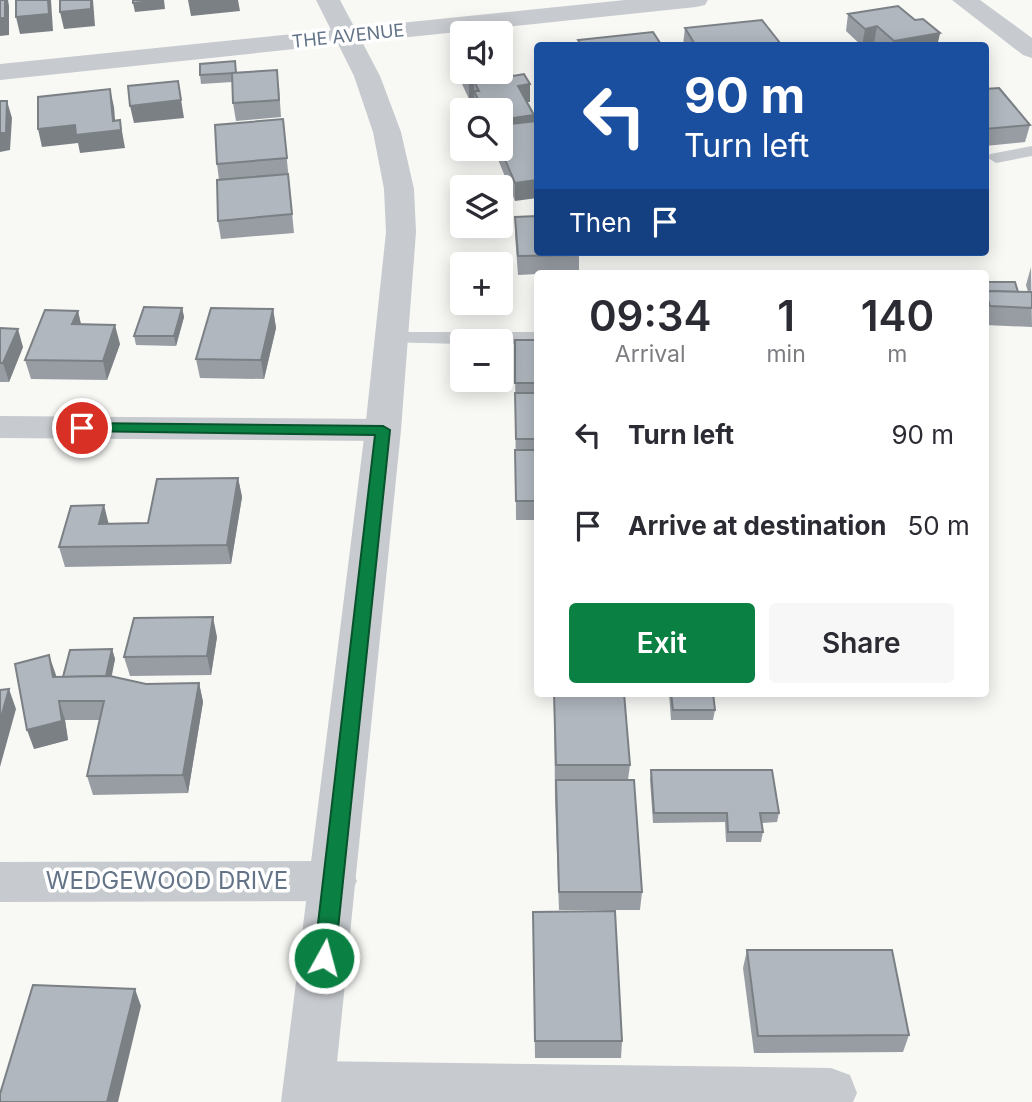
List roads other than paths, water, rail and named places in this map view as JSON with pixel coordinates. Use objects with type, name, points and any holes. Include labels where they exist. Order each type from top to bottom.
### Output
[{"type":"street","points":[[328,0],[349,36],[376,99],[396,167],[401,215],[398,280],[390,338],[383,430],[308,1094],[831,1093]]},
{"type":"street","name":"THE AVENUE","points":[[0,72],[696,0]]},
{"type":"street","points":[[964,0],[1032,50]]},
{"type":"street","points":[[0,427],[383,430]]},
{"type":"street","name":"WEDGEWOOD DRIVE","points":[[0,882],[333,881]]},
{"type":"lane","points":[[996,158],[1032,151]]},
{"type":"lane","points":[[390,338],[534,338]]}]
